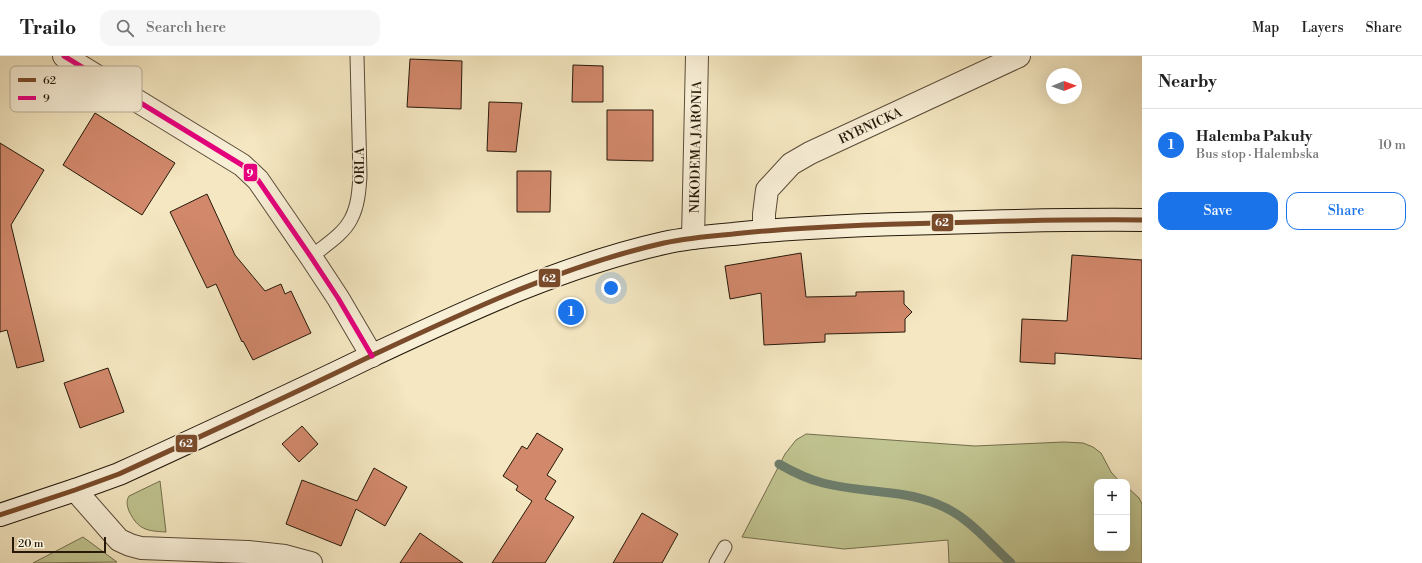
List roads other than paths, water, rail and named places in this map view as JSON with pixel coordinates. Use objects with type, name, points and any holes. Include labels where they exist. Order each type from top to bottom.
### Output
[{"type":"street","points":[[64,56],[80,66]]},
{"type":"street","name":"NIKODEMA JARONIA","points":[[693,238],[697,56]]},
{"type":"street","name":"RYBNICKA","points":[[764,231],[764,214],[767,190],[791,164],[817,150],[1019,56]]},
{"type":"street","points":[[142,104],[242,165],[258,180],[338,298],[372,356]]},
{"type":"street","points":[[0,515],[119,474],[436,325],[542,280],[585,264],[634,250],[667,242],[693,238],[834,226],[1057,219],[1142,220]]},
{"type":"street","points":[[75,490],[119,540],[130,545],[141,548],[245,557],[285,556],[311,563]]},
{"type":"lane","name":"ORLA","points":[[311,257],[341,232],[351,219],[358,195],[360,176],[357,56]]},
{"type":"lane","points":[[716,563],[725,547]]},
{"type":"waterway","points":[[779,464],[800,475],[823,483],[895,493],[923,499],[937,504],[968,522],[1011,563]]},
{"type":"place","name":"Halemba Pakuły","points":[[571,312]]}]
